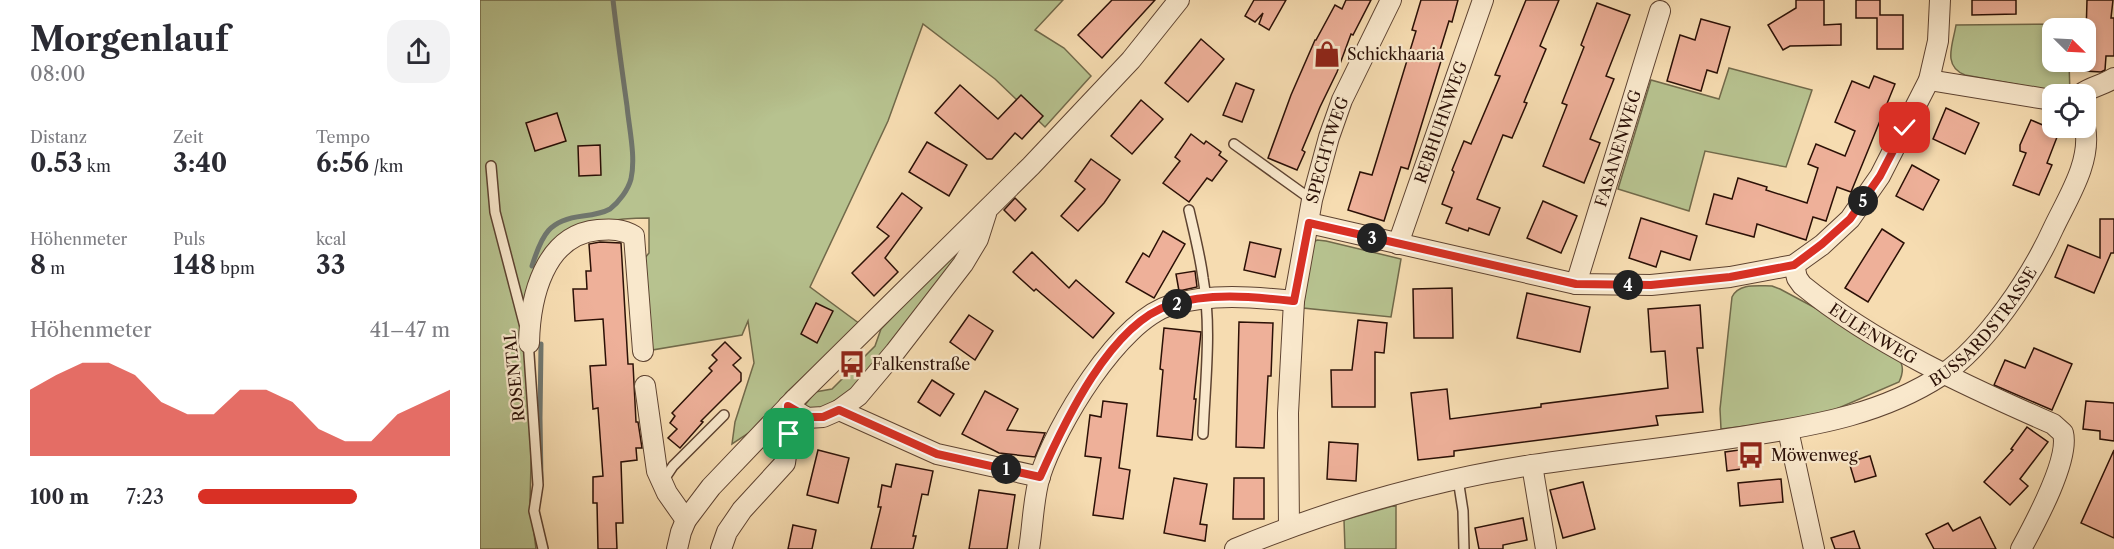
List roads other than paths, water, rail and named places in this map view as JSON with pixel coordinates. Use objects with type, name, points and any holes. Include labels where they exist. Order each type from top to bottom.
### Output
[{"type":"street","points":[[677,549],[686,520],[711,487],[788,406],[988,209],[1131,60],[1179,0]]},
{"type":"street","name":"SPECHTWEG","points":[[1289,527],[1288,412],[1294,301],[1312,200],[1329,137],[1342,100],[1391,0]]},
{"type":"street","name":"REBHUHNWEG","points":[[1398,244],[1483,0]]},
{"type":"street","points":[[1309,223],[1576,284],[1651,285],[1730,277],[1794,265],[1850,219],[1880,176],[1929,80],[1938,41],[1940,0]]},
{"type":"street","name":"FASANENWEG","points":[[1576,284],[1660,11]]},
{"type":"street","points":[[2096,86],[2105,84],[2114,78]]},
{"type":"street","points":[[1929,80],[2042,98]]},
{"type":"street","name":"BUSSARDSTRASSE","points":[[1235,549],[1289,527],[1415,488],[1532,465],[1788,430],[1870,411],[1907,395],[1944,374],[1969,352],[1994,324],[2042,254],[2079,174],[2087,138]]},
{"type":"street","points":[[788,406],[807,417],[823,417],[839,410],[858,396],[963,264],[978,239],[988,209]]},
{"type":"street","points":[[529,343],[536,292],[544,272],[559,248],[576,236],[611,229],[626,231],[634,236],[643,351]]},
{"type":"street","name":"EULENWEG","points":[[1794,265],[1797,278],[1808,290],[1861,328],[1944,374],[2053,424],[2063,433],[2064,446],[2059,466],[2047,499],[2021,549]]},
{"type":"street","points":[[1029,549],[1040,477],[1061,429],[1091,378],[1129,332],[1147,316],[1169,305],[1193,300],[1246,297],[1294,301]]},
{"type":"street","points":[[645,386],[657,471],[686,520]]},
{"type":"street","points":[[721,549],[728,532],[742,510],[785,463],[789,434],[788,406]]},
{"type":"street","points":[[839,410],[937,454],[1040,477]]},
{"type":"street","points":[[1788,430],[1815,549]]},
{"type":"street","points":[[1532,465],[1546,549]]},
{"type":"lane","points":[[1234,144],[1312,200]]},
{"type":"lane","name":"ROSENTAL","points":[[491,166],[495,212],[529,343],[538,485],[534,511],[543,549]]},
{"type":"lane","points":[[1189,210],[1204,279],[1206,330],[1203,434]]},
{"type":"lane","points":[[662,482],[673,466],[724,415]]},
{"type":"lane","points":[[1458,479],[1463,511],[1464,549]]},
{"type":"waterway","points":[[532,266],[539,245],[548,231],[562,221],[610,209],[623,196],[631,179],[632,142],[613,0]]},
{"type":"waterway","points":[[541,344],[541,481]]},
{"type":"place","name":"Schickhaaria","points":[[1327,54]]},
{"type":"place","name":"Falkenstraße","points":[[852,364]]},
{"type":"place","name":"Möwenweg","points":[[1751,455]]}]
